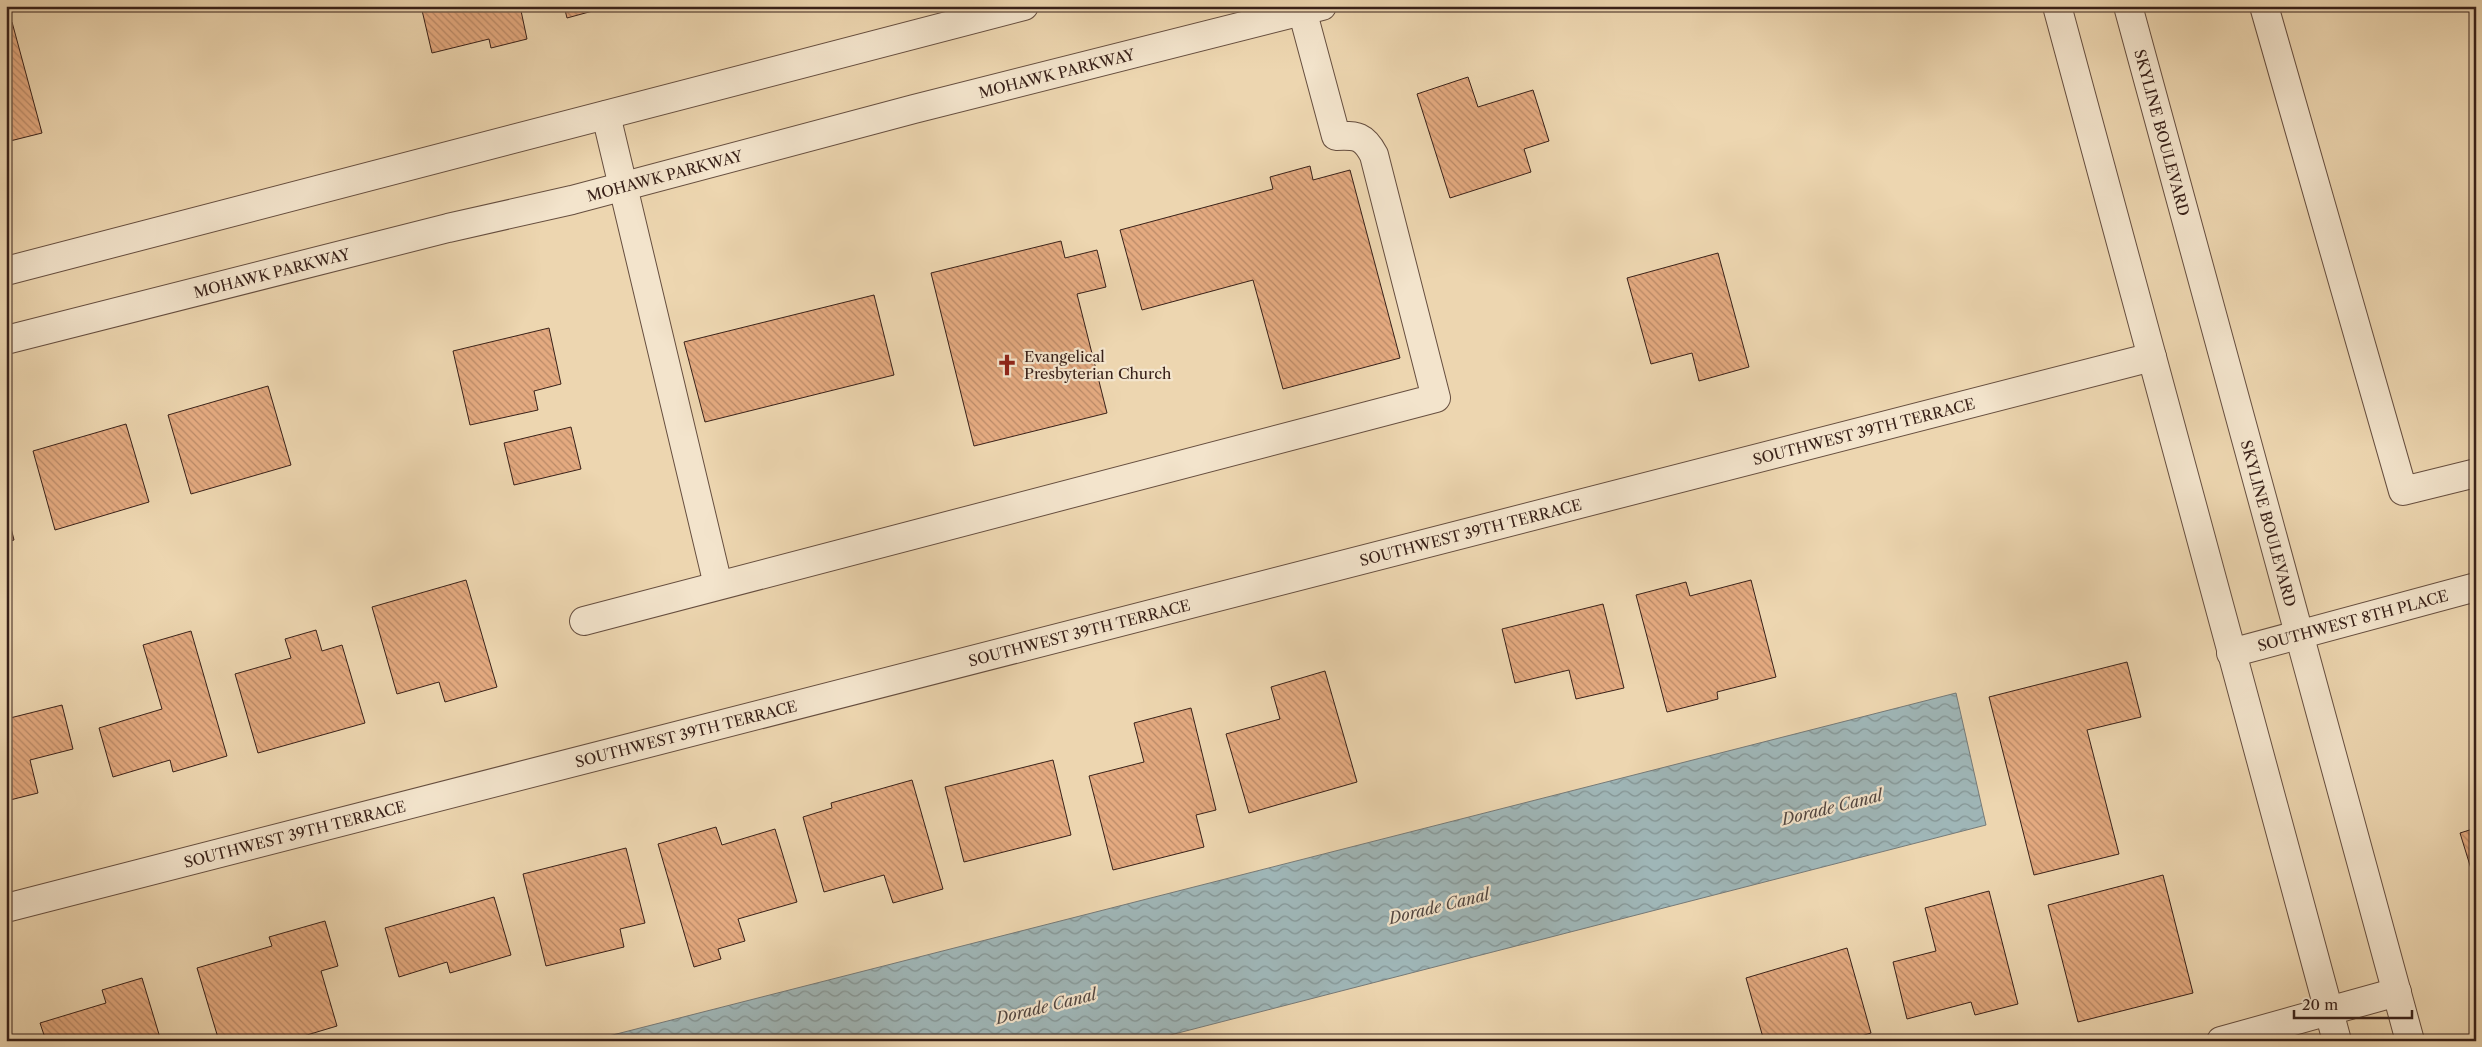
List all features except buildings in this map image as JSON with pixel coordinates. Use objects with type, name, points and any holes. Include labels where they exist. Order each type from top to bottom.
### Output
[{"type":"street","points":[[6,271],[1024,6]]},
{"type":"street","points":[[2057,6],[2337,1041]]},
{"type":"street","name":"SKYLINE BOULEVARD","points":[[2128,6],[2410,1041]]},
{"type":"street","points":[[2264,6],[2403,491],[2476,473]]},
{"type":"street","points":[[584,621],[718,584],[1436,398],[1374,155],[1368,144],[1360,137],[1336,136],[1308,8]]},
{"type":"street","name":"MOHAWK PARKWAY","points":[[6,340],[624,186],[1308,8]]},
{"type":"street","points":[[606,115],[718,584]]},
{"type":"street","name":"SOUTHWEST 39TH TERRACE","points":[[6,908],[2152,357]]},
{"type":"street","name":"SOUTHWEST 8TH PLACE","points":[[2231,653],[2299,633],[2476,587]]},
{"type":"street","points":[[2221,1041],[2397,992]]},
{"type":"water","name":"Dorade Canal","points":[[1956,693],[1986,825],[1147,1041],[589,1041]]},
{"type":"place","name":"Evangelical Presbyterian Church","points":[[1007,365]]}]
